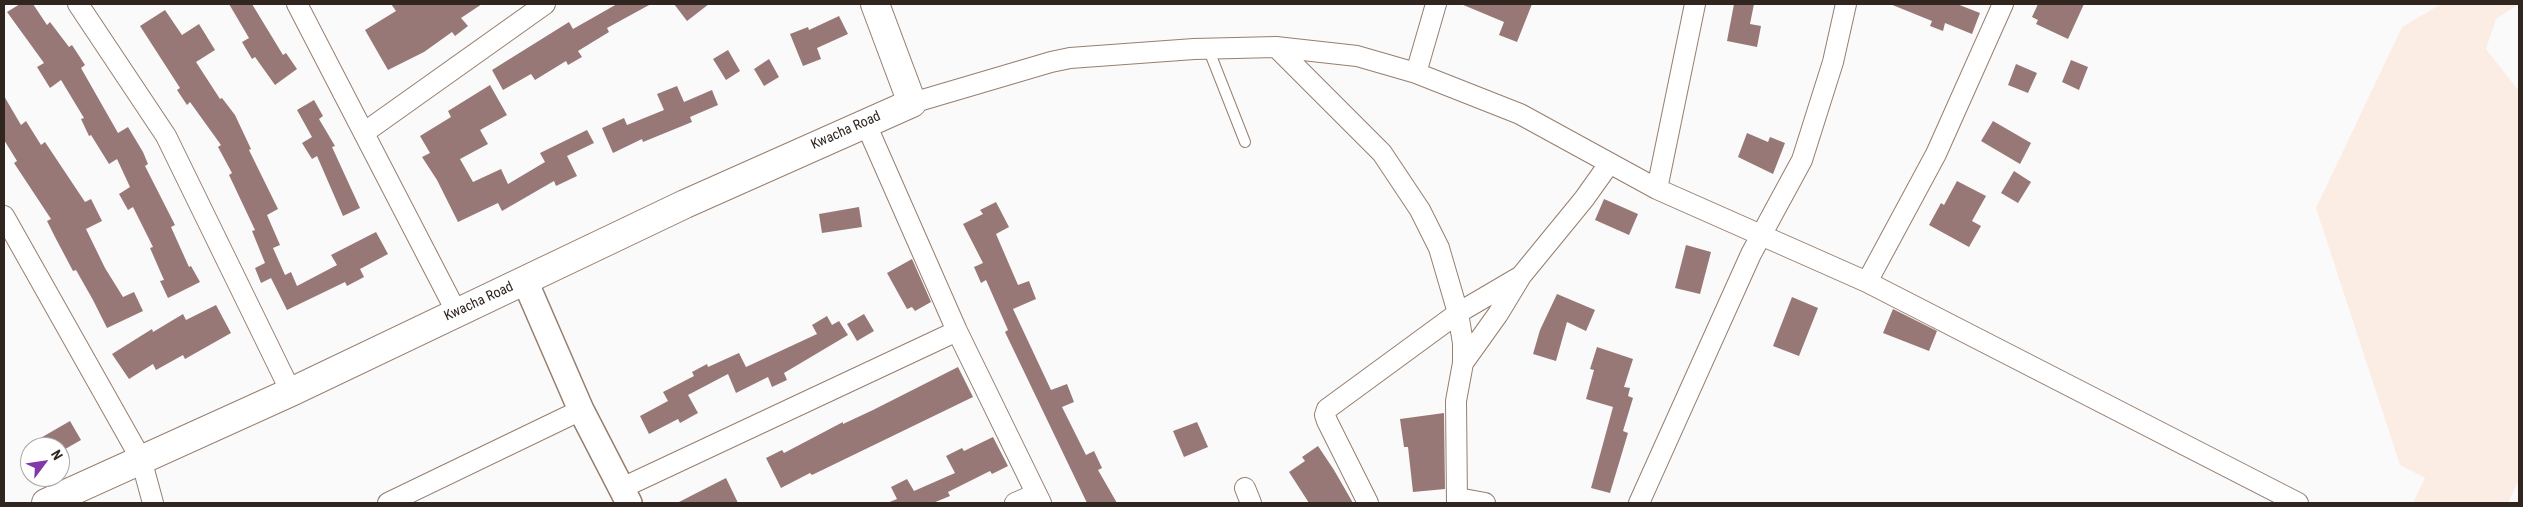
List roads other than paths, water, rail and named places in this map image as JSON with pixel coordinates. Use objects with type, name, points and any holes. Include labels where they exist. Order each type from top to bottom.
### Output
[{"type":"main road","points":[[875,4],[912,102]]},
{"type":"main road","name":"Kwacha Road","points":[[46,503],[291,392],[685,204],[912,102]]},
{"type":"street","points":[[78,4],[166,136],[291,392]]},
{"type":"street","points":[[297,4],[365,132],[456,313]]},
{"type":"street","points":[[365,132],[545,4]]},
{"type":"street","points":[[1416,73],[1436,4]]},
{"type":"street","points":[[1658,188],[1695,4]]},
{"type":"street","points":[[1639,503],[1751,254],[1802,160],[1833,62],[1846,4]]},
{"type":"street","points":[[1867,282],[1936,154],[2003,4]]},
{"type":"street","points":[[912,102],[1034,66],[1070,58],[1208,48],[1276,47],[1357,56],[1416,73],[1520,114],[1609,164],[1658,188],[1867,282],[2298,503]]},
{"type":"street","points":[[1276,47],[1371,141],[1420,210],[1438,248],[1458,313],[1463,343],[1463,363],[1456,401],[1458,500],[1485,503]]},
{"type":"street","points":[[865,122],[957,331],[1038,498],[1016,503]]},
{"type":"street","points":[[1463,363],[1498,314],[1521,276],[1584,199],[1609,164]]},
{"type":"street","points":[[4,216],[141,459],[152,503]]},
{"type":"street","points":[[1368,503],[1327,421],[1325,415],[1328,409],[1458,313],[1521,276]]},
{"type":"street","points":[[525,281],[581,410],[625,496],[957,331]]},
{"type":"street","points":[[388,503],[581,410]]},
{"type":"lane","points":[[1208,48],[1245,142]]}]
